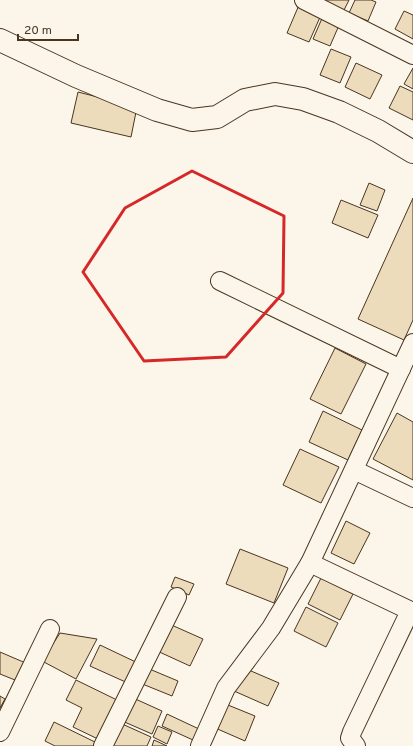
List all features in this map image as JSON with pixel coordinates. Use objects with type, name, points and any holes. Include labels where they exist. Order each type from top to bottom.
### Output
[{"type":"street","points":[[304,0],[413,55]]},
{"type":"street","points":[[0,40],[84,80],[157,110],[192,120],[217,118],[245,100],[274,94],[303,99],[339,112],[378,131],[413,152]]},
{"type":"street","points":[[220,281],[401,368]]},
{"type":"street","points":[[200,746],[226,688],[271,628],[310,563],[413,343]]},
{"type":"street","points":[[354,470],[413,498]]},
{"type":"street","points":[[310,563],[412,612],[352,732],[350,738],[356,746]]},
{"type":"street","points":[[103,746],[177,597]]},
{"type":"street","points":[[0,732],[50,629]]},
{"type":"highlighted area","points":[[192,171],[284,216],[283,293],[226,357],[144,361],[83,272],[125,208]]},
{"type":"building","points":[[326,0],[349,0],[342,14],[324,5]]},
{"type":"building","points":[[355,0],[371,0],[376,2],[368,21],[349,13]]},
{"type":"building","points":[[299,5],[321,15],[309,42],[287,33]]},
{"type":"building","points":[[404,11],[413,15],[413,39],[395,29]]},
{"type":"building","points":[[323,16],[340,23],[330,46],[313,39]]},
{"type":"building","points":[[331,49],[351,57],[340,83],[320,75]]},
{"type":"building","points":[[356,63],[382,75],[370,99],[345,87]]},
{"type":"building","points":[[413,68],[413,89],[404,84]]},
{"type":"building","points":[[400,86],[413,92],[413,120],[389,108]]},
{"type":"building","points":[[78,92],[137,107],[131,137],[71,123]]},
{"type":"building","points":[[369,183],[385,190],[377,211],[360,205]]},
{"type":"building","points":[[413,198],[413,320],[404,340],[358,319]]},
{"type":"building","points":[[341,200],[378,215],[368,238],[332,223]]},
{"type":"building","points":[[335,348],[366,364],[341,414],[310,399]]},
{"type":"building","points":[[323,411],[362,430],[348,460],[309,442]]},
{"type":"building","points":[[397,413],[413,422],[413,480],[373,459]]},
{"type":"building","points":[[300,449],[339,467],[321,503],[283,485]]},
{"type":"building","points":[[346,521],[370,533],[354,564],[331,553]]},
{"type":"building","points":[[240,549],[288,568],[274,603],[226,584]]},
{"type":"building","points":[[175,577],[194,584],[189,595],[171,587]]},
{"type":"building","points":[[321,578],[353,594],[340,620],[308,604]]},
{"type":"building","points":[[306,607],[338,623],[326,647],[294,631]]},
{"type":"building","points":[[167,623],[203,639],[190,666],[155,650]]},
{"type":"building","points":[[60,633],[97,639],[76,679],[42,661]]},
{"type":"building","points":[[100,645],[140,664],[130,684],[90,666]]},
{"type":"building","points":[[0,652],[28,664],[20,682],[0,674]]},
{"type":"building","points":[[147,668],[178,681],[172,696],[140,683]]},
{"type":"building","points":[[244,668],[279,683],[268,706],[234,691]]},
{"type":"building","points":[[76,680],[117,700],[98,739],[73,727],[82,708],[66,700]]},
{"type":"building","points":[[0,696],[5,699],[0,708]]},
{"type":"building","points":[[131,697],[162,711],[152,734],[120,720]]},
{"type":"building","points":[[223,703],[255,716],[245,741],[213,727]]},
{"type":"building","points":[[167,714],[199,729],[193,740],[162,726]]},
{"type":"building","points":[[54,722],[97,743],[96,746],[55,746],[45,741]]},
{"type":"building","points":[[120,723],[151,737],[147,746],[110,746]]},
{"type":"building","points":[[158,726],[172,732],[167,744],[153,737]]},
{"type":"building","points":[[154,740],[167,746],[152,746]]}]
